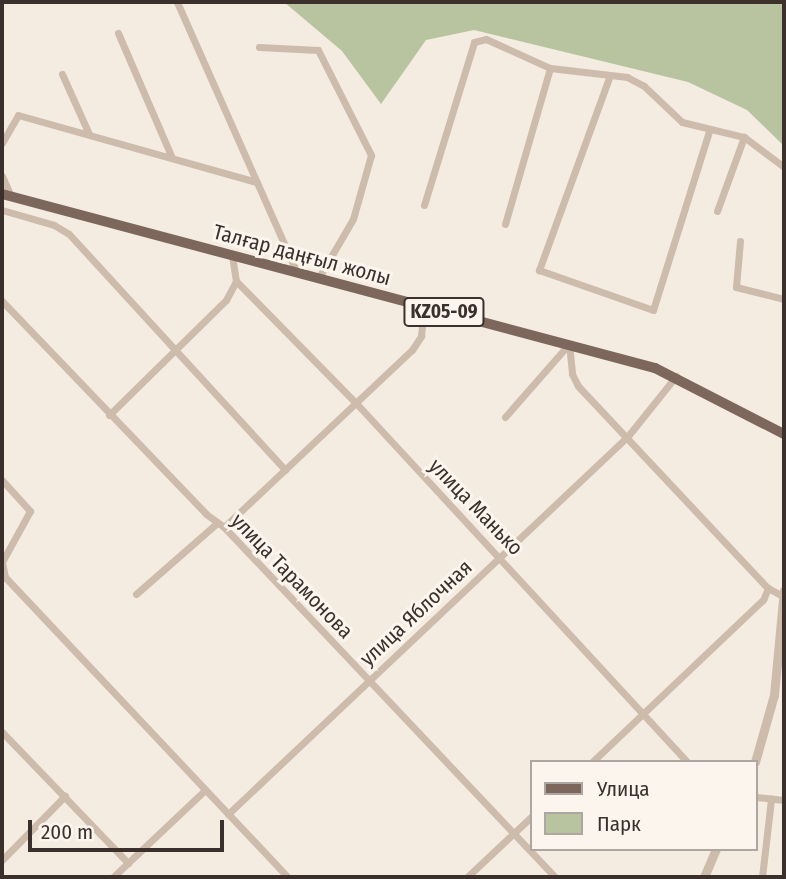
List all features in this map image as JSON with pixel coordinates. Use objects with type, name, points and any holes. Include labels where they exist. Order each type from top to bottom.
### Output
[{"type":"main road","name":"Талғар даңғыл жолы","points":[[6,195],[232,257],[569,344],[676,376],[784,434]]},
{"type":"street","points":[[177,2],[298,274]]},
{"type":"street","points":[[118,33],[172,158]]},
{"type":"street","points":[[424,205],[474,42],[486,39],[550,68],[610,75],[644,86],[682,122],[709,131],[744,137],[784,167]]},
{"type":"street","points":[[259,47],[318,50],[371,155],[353,219],[318,279]]},
{"type":"street","points":[[505,224],[550,68]]},
{"type":"street","points":[[62,74],[89,134]]},
{"type":"street","points":[[610,75],[539,270],[653,310],[709,131]]},
{"type":"street","points":[[2,142],[18,115],[257,182]]},
{"type":"street","points":[[717,211],[744,137]]},
{"type":"street","points":[[2,176],[6,195]]},
{"type":"street","points":[[2,210],[62,228],[285,470]]},
{"type":"street","points":[[740,241],[736,286],[784,299]]},
{"type":"street","points":[[108,415],[218,309],[236,281],[232,257]]},
{"type":"street","name":"улица Манько","points":[[236,281],[356,403],[646,713],[685,760]]},
{"type":"street","name":"улица Тарамонова","points":[[2,301],[108,415],[220,525],[512,835],[555,877]]},
{"type":"street","points":[[136,594],[285,470],[418,343],[424,307]]},
{"type":"street","points":[[505,417],[569,344]]},
{"type":"street","points":[[569,344],[574,380],[768,588],[784,596]]},
{"type":"street","name":"улица Яблочная","points":[[228,814],[628,436],[676,376]]},
{"type":"street","points":[[2,480],[30,511],[20,537],[5,555],[5,577],[288,877]]},
{"type":"street","points":[[594,760],[763,600],[768,588]]},
{"type":"street","points":[[756,760],[774,695],[784,590]]},
{"type":"street","points":[[2,732],[128,863]]},
{"type":"street","points":[[2,745],[8,739]]},
{"type":"street","points":[[113,877],[205,790]]},
{"type":"street","points":[[2,860],[65,796]]},
{"type":"street","points":[[758,797],[784,800]]},
{"type":"street","points":[[762,877],[771,799]]},
{"type":"street","points":[[467,877],[530,818]]},
{"type":"street","points":[[704,877],[715,851]]},
{"type":"green space","points":[[284,2],[784,2],[784,146],[747,110],[688,82],[474,30],[426,40],[381,104],[342,51]]}]
